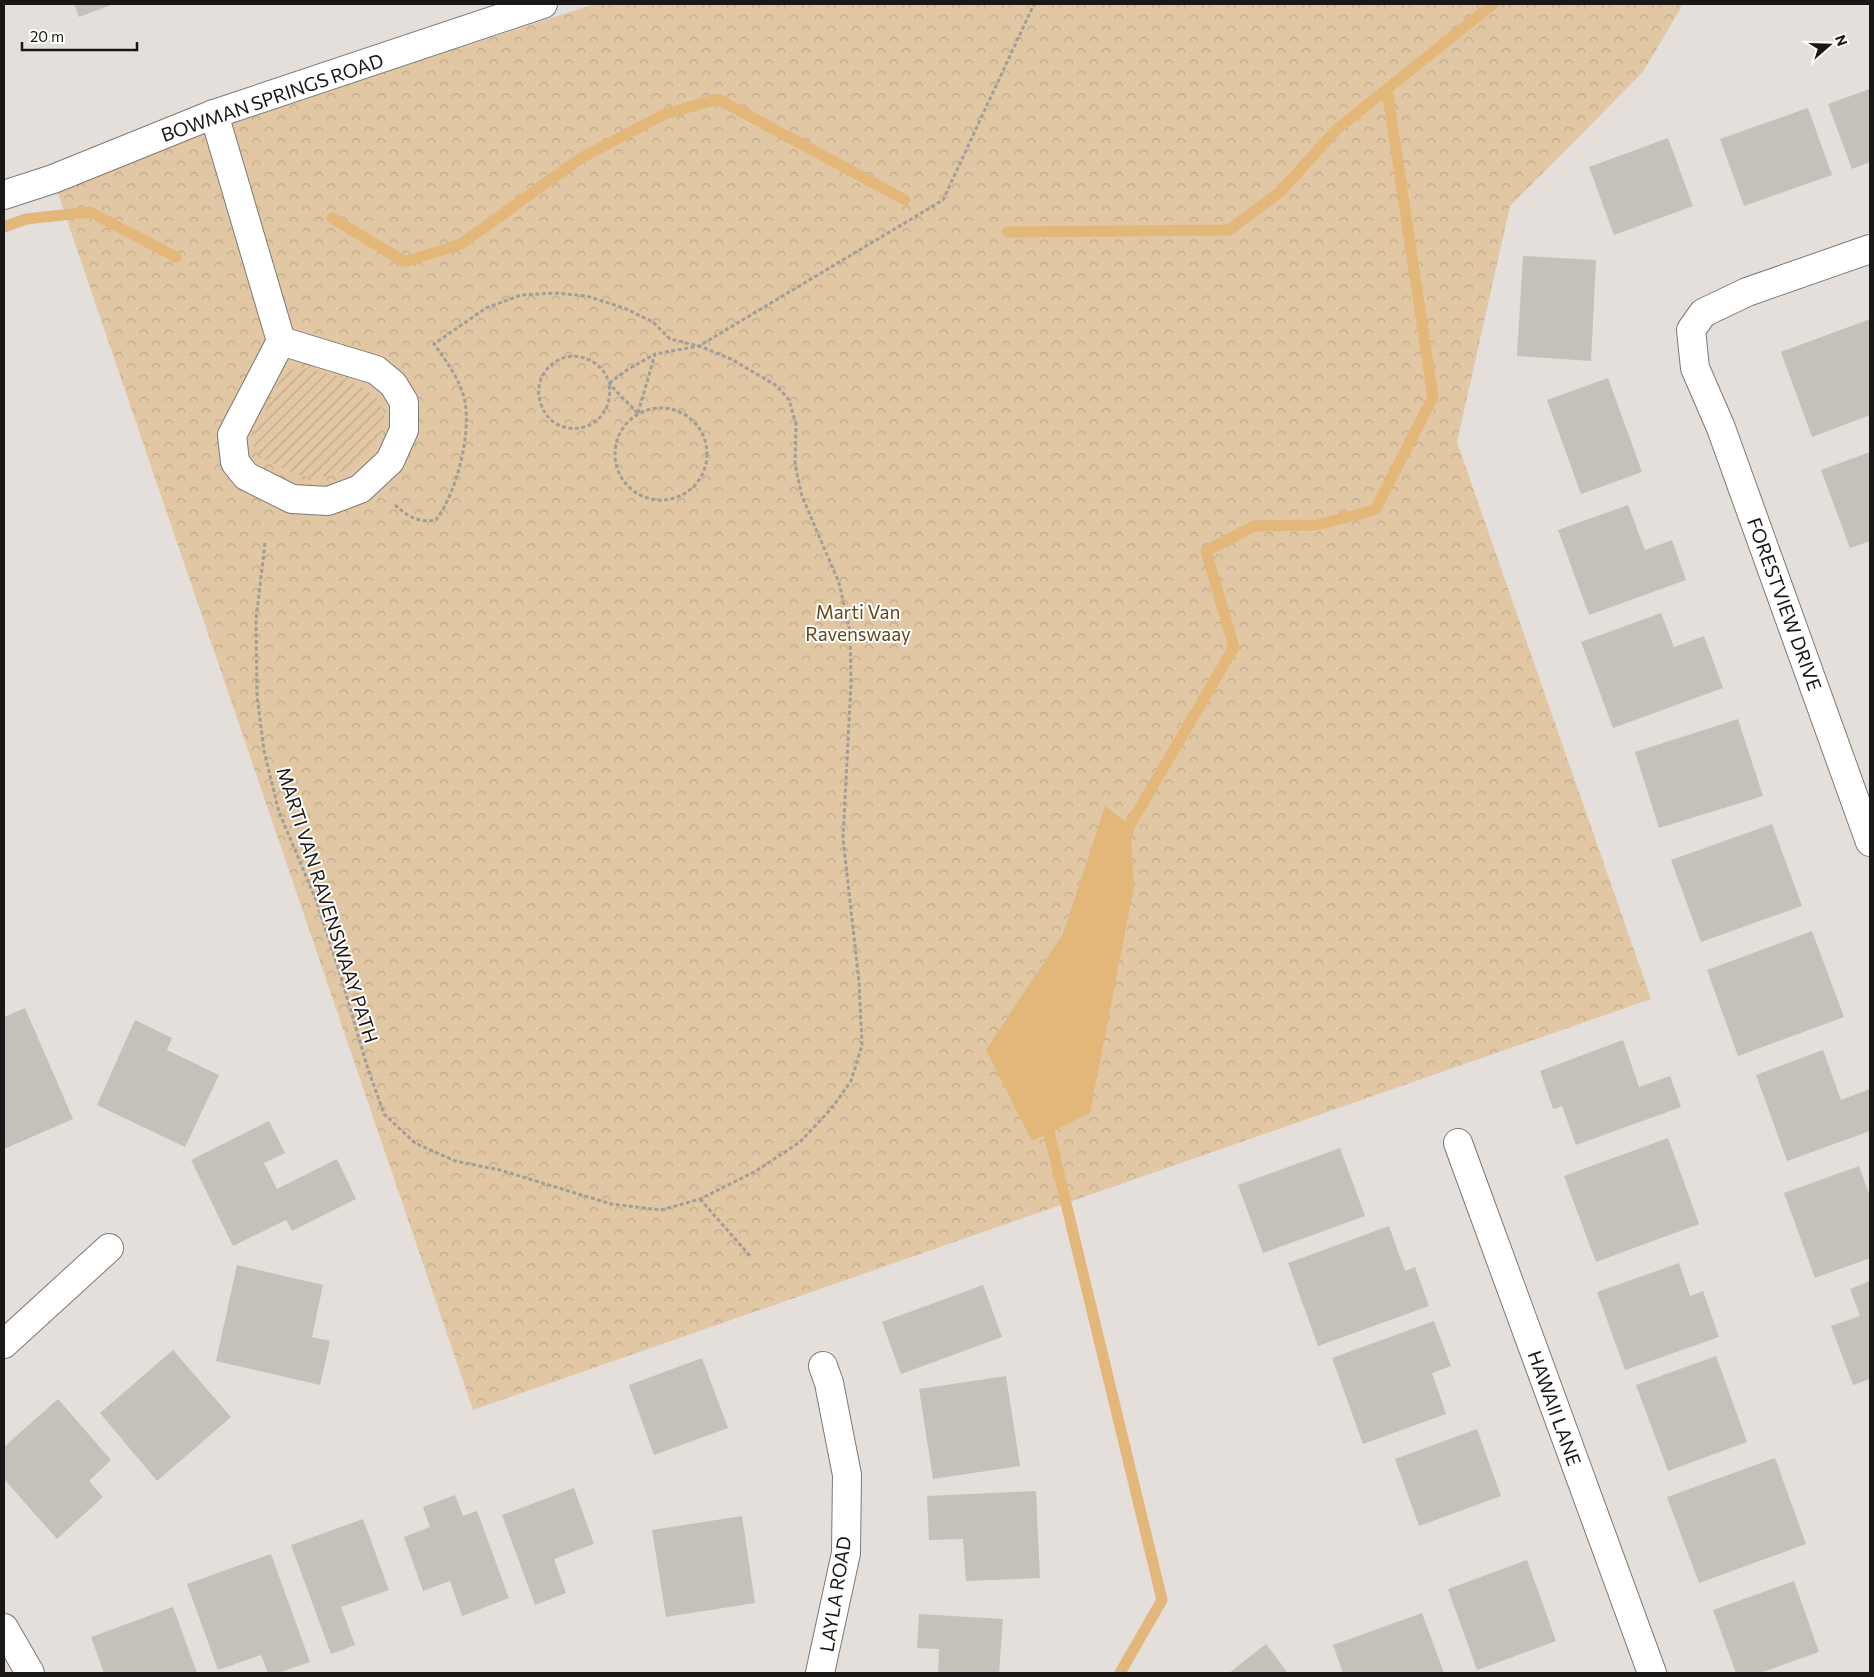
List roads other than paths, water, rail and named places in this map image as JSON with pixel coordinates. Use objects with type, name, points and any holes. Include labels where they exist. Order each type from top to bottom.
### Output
[{"type":"street","name":"BOWMAN SPRINGS ROAD","points":[[4,195],[53,179],[214,114],[543,4]]},
{"type":"street","points":[[214,114],[280,341],[232,435],[235,462],[246,476],[292,499],[328,501],[360,489],[390,461],[404,430],[404,402],[393,384],[376,370],[280,341]]},
{"type":"street","name":"FORESTVIEW DRIVE","points":[[1870,249],[1748,292],[1703,313],[1691,330],[1695,368],[1721,428],[1870,842]]},
{"type":"street","name":"HAWAII LANE","points":[[1458,1143],[1652,1673]]},
{"type":"street","points":[[4,1344],[109,1248]]},
{"type":"street","name":"LAYLA ROAD","points":[[820,1673],[846,1553],[847,1475],[829,1383],[823,1366]]},
{"type":"street","points":[[4,1628],[30,1673]]},
{"type":"waterway","points":[[1008,232],[1229,230],[1280,192],[1337,129],[1493,4]]},
{"type":"waterway","points":[[1126,838],[1130,825],[1234,647],[1206,551],[1254,526],[1316,525],[1375,510],[1433,397],[1387,89]]},
{"type":"waterway","points":[[332,218],[405,262],[461,244],[581,158],[665,114],[718,99],[905,200]]},
{"type":"waterway","points":[[4,227],[26,219],[90,212],[176,257]]},
{"type":"waterway","points":[[1044,1120],[1049,1133],[1162,1600],[1120,1673]]},
{"type":"park label","name":"Marti Van Ravenswaay","points":[[858,622]]}]
